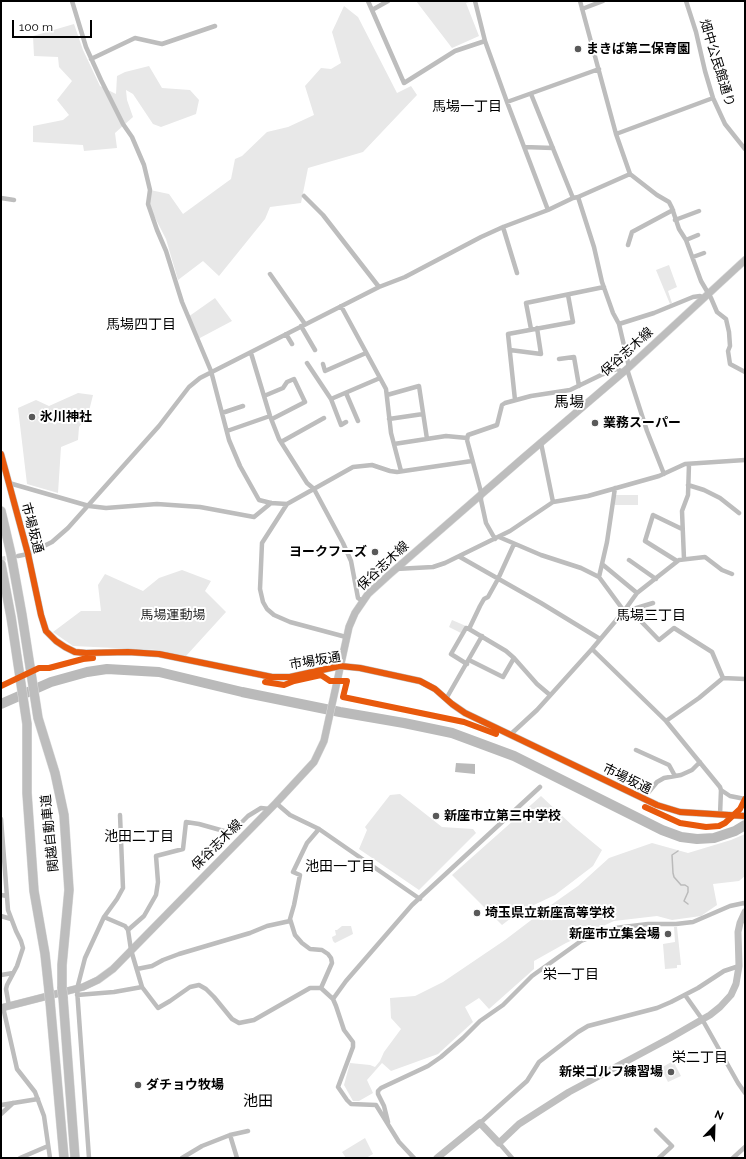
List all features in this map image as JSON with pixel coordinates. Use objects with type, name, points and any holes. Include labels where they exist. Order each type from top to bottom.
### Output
[{"type":"highway","name":"関越自動車道","points":[[1,511],[22,615],[36,706],[41,730],[59,788],[64,815],[69,890],[62,966],[75,1158]]},
{"type":"highway","name":"関越自動車道","points":[[1,564],[11,617],[28,735],[27,793],[34,891],[45,954],[50,996],[64,1158]]},
{"type":"main road","name":"保谷志木線","points":[[4,1007],[77,992],[113,969],[276,803],[314,762],[322,748],[346,637],[352,620],[363,601],[374,588],[627,369],[744,263]]},
{"type":"street","points":[[72,1],[91,59],[123,124],[132,137],[144,165],[150,190],[148,204],[154,224],[166,251],[182,302],[211,371],[227,430],[240,466],[259,500],[271,503],[287,504]]},
{"type":"street","points":[[368,1],[404,83],[454,51],[485,40]]},
{"type":"street","points":[[372,10],[388,1]]},
{"type":"street","points":[[475,1],[485,40],[548,210]]},
{"type":"street","points":[[580,1],[616,134],[630,174],[656,195],[669,202],[679,229],[686,240],[706,296],[717,312],[726,318],[729,332],[730,346],[728,351],[730,364],[745,372]]},
{"type":"street","points":[[582,9],[603,1]]},
{"type":"street","name":"畑中公民館通り","points":[[686,1],[696,32],[704,71],[714,98],[725,124],[745,149]]},
{"type":"street","points":[[91,59],[135,38],[162,44],[215,26]]},
{"type":"street","points":[[507,102],[599,69]]},
{"type":"street","points":[[530,94],[576,198],[594,247],[604,287],[618,324],[627,369],[647,431],[664,474]]},
{"type":"street","points":[[616,134],[714,98]]},
{"type":"street","points":[[524,147],[553,148]]},
{"type":"street","points":[[18,556],[28,554],[52,542],[68,528],[159,426],[189,387],[211,371],[251,353],[379,287],[406,277],[475,240],[630,174]]},
{"type":"street","points":[[304,196],[323,215],[379,287]]},
{"type":"street","points":[[1,198],[14,200]]},
{"type":"street","points":[[628,245],[632,232],[673,210]]},
{"type":"street","points":[[675,220],[699,211]]},
{"type":"street","points":[[503,227],[517,273]]},
{"type":"street","points":[[686,240],[698,236]]},
{"type":"street","points":[[692,257],[704,253]]},
{"type":"street","points":[[270,274],[303,325],[315,350]]},
{"type":"street","points":[[531,329],[526,303],[604,287]]},
{"type":"street","points":[[515,400],[508,334],[573,322],[568,294]]},
{"type":"street","points":[[618,324],[654,313],[693,297],[706,296]]},
{"type":"street","points":[[340,306],[386,389],[391,433],[401,471]]},
{"type":"street","points":[[510,350],[541,354],[537,328]]},
{"type":"street","points":[[286,334],[292,344]]},
{"type":"street","points":[[251,353],[271,418],[281,442],[307,483],[314,489],[348,553],[353,568],[358,598],[363,601]]},
{"type":"street","points":[[323,364],[325,371],[366,353]]},
{"type":"street","points":[[559,359],[574,357],[579,386]]},
{"type":"street","points":[[307,363],[330,399],[341,424],[346,422]]},
{"type":"street","points":[[467,438],[468,435],[497,425],[502,405],[531,396],[570,390],[617,369],[627,369]]},
{"type":"street","points":[[330,399],[380,378]]},
{"type":"street","points":[[227,430],[271,418],[305,402],[294,379],[287,382],[283,388],[264,396]]},
{"type":"street","points":[[387,395],[419,386],[427,439]]},
{"type":"street","points":[[346,393],[358,421]]},
{"type":"street","points":[[222,413],[243,406]]},
{"type":"street","points":[[389,419],[423,414]]},
{"type":"street","points":[[281,442],[324,418]]},
{"type":"street","points":[[394,444],[446,436],[467,438]]},
{"type":"street","points":[[467,438],[481,495],[486,523],[497,538],[541,555],[581,568],[599,577],[624,611]]},
{"type":"street","points":[[541,443],[553,502]]},
{"type":"street","name":"市場坂通","points":[[1,454],[28,554],[39,608],[46,631],[65,648],[75,652],[159,654],[272,677],[290,677],[340,666],[360,668],[420,681],[435,689],[459,709],[666,809],[680,812],[745,816]]},
{"type":"street","points":[[396,569],[433,567],[460,557],[510,532],[553,502],[588,496],[659,476],[685,464],[745,460]]},
{"type":"street","points":[[346,637],[290,622],[274,615],[262,602],[260,589],[262,543],[287,504],[354,467],[372,465],[390,471],[401,471],[472,461]]},
{"type":"street","points":[[684,559],[682,511],[688,494],[689,464]]},
{"type":"street","points":[[9,483],[89,506],[106,508],[156,504],[200,507],[254,517],[271,503]]},
{"type":"street","points":[[688,485],[704,490],[720,498],[734,506],[739,514]]},
{"type":"street","points":[[599,577],[607,542],[615,488]]},
{"type":"street","points":[[677,561],[645,541],[653,515],[682,529]]},
{"type":"street","points":[[469,630],[480,606],[498,579],[514,544]]},
{"type":"street","points":[[460,557],[541,603],[600,639]]},
{"type":"street","points":[[511,734],[537,710],[592,649],[637,593],[677,561],[705,557],[722,570],[732,574]]},
{"type":"street","points":[[629,560],[656,579]]},
{"type":"street","points":[[602,564],[637,593]]},
{"type":"street","points":[[624,611],[653,603]]},
{"type":"street","points":[[630,610],[659,640],[674,628],[712,652],[723,678]]},
{"type":"street","points":[[514,658],[503,677],[451,654],[466,628],[506,651],[514,658],[537,684],[550,695]]},
{"type":"street","points":[[446,699],[482,636]]},
{"type":"street","points":[[592,649],[666,721],[720,787],[723,815]]},
{"type":"street","points":[[666,721],[699,698],[723,678],[745,679]]},
{"type":"street","points":[[636,750],[669,765],[675,776]]},
{"type":"street","points":[[643,799],[657,782],[692,770],[700,762]]},
{"type":"street","points":[[617,769],[653,787]]},
{"type":"street","points":[[333,999],[346,981],[412,905],[540,787]]},
{"type":"street","points":[[721,790],[730,796],[745,799]]},
{"type":"street","points":[[276,803],[295,818],[312,825],[420,899]]},
{"type":"street","points":[[128,930],[144,916],[156,895],[158,882],[156,856],[183,849],[186,822],[200,824],[231,833],[248,816],[261,808],[270,809]]},
{"type":"street","points":[[90,1158],[77,992],[85,958],[104,917],[122,892],[123,888],[120,815]]},
{"type":"street","points":[[1,819],[8,910],[23,948],[17,966],[12,973],[6,989],[4,1007],[17,1069],[35,1092],[44,1116],[50,1158]]},
{"type":"street","points":[[318,829],[308,843],[293,872],[300,875],[290,921],[295,935],[302,943],[310,949],[322,950],[331,958],[332,963],[322,988]]},
{"type":"street","points":[[1,895],[7,896]]},
{"type":"street","points":[[389,1127],[384,1106],[378,1094],[378,1091],[381,1088],[428,1066],[441,1057],[480,1021],[503,1005],[532,976],[577,944],[597,934],[615,928],[648,924],[676,924],[693,922],[730,906],[745,904]]},
{"type":"street","points":[[499,1143],[519,1124],[569,1092],[702,1019],[720,1007],[731,995],[736,984],[739,966],[738,932],[745,912]]},
{"type":"street","points":[[1,916],[11,919]]},
{"type":"street","points":[[104,917],[125,926],[128,930],[131,950],[142,987],[158,1008],[190,987],[199,985],[206,989],[214,997],[232,1019],[239,1022],[254,1020],[310,988],[322,988],[333,999],[344,1030],[352,1042],[352,1047],[338,1087],[351,1104],[376,1105],[399,1142],[414,1158]]},
{"type":"street","points":[[137,969],[152,966],[179,954],[250,933],[267,926],[290,921]]},
{"type":"street","points":[[437,1158],[480,1123],[527,1081],[539,1062],[578,1032],[588,1026],[657,1008],[685,995],[724,971],[739,966]]},
{"type":"street","points":[[1,974],[12,973]]},
{"type":"street","points":[[77,992],[114,992],[142,987]]},
{"type":"street","points":[[685,995],[702,1019],[745,1093]]},
{"type":"street","points":[[1,1105],[38,1099]]},
{"type":"street","points":[[1,1114],[13,1103]]},
{"type":"street","points":[[480,1123],[512,1158]]},
{"type":"street","points":[[656,1130],[672,1146],[659,1158]]},
{"type":"street","points":[[182,1158],[202,1146],[230,1135],[248,1131]]},
{"type":"street","points":[[230,1135],[237,1158]]},
{"type":"street","points":[[20,1158],[48,1146]]},
{"type":"street","points":[[734,1158],[745,1147]]},
{"type":"green space","points":[[416,1],[473,1],[466,3],[479,36],[452,48]]},
{"type":"green space","points":[[344,6],[358,17],[397,93],[411,86],[417,95],[363,152],[308,168],[301,203],[270,207],[265,219],[219,276],[203,261],[178,280],[166,239],[148,204],[150,190],[169,194],[183,214],[231,179],[235,159],[242,156],[267,132],[288,127],[314,115],[305,86],[321,68],[331,69],[341,63],[332,32]]},
{"type":"green space","points":[[74,24],[83,50],[100,86],[116,94],[117,76],[125,72],[149,66],[162,88],[190,90],[199,100],[196,114],[161,127],[153,124],[133,94],[126,90],[127,100],[133,117],[115,133],[117,148],[84,151],[83,145],[33,142],[33,126],[63,120],[69,115],[57,100],[72,81],[59,67],[58,57],[34,56],[33,36]]},
{"type":"green space","points":[[669,265],[677,287],[668,291],[672,303],[670,304],[656,270]]},
{"type":"green space","points":[[215,298],[232,321],[198,339],[188,317]]},
{"type":"green space","points":[[78,393],[93,395],[88,415],[79,427],[78,440],[61,447],[58,493],[27,484],[18,408],[36,400],[49,406]]},
{"type":"green space","points":[[615,495],[638,495],[638,505],[615,505]]},
{"type":"green space","name":"馬場運動場","points":[[182,570],[211,581],[205,591],[226,612],[186,656],[158,650],[73,646],[53,632],[81,611],[101,611],[98,585],[105,574],[143,591],[159,578]]},
{"type":"green space","points":[[452,620],[466,626],[461,633],[449,627]]},
{"type":"green space","points":[[400,794],[442,827],[473,829],[476,833],[419,890],[359,849],[367,830],[365,827],[390,795]]},
{"type":"green space","points":[[541,796],[573,826],[602,850],[593,866],[555,895],[519,912],[502,925],[452,875]]},
{"type":"green space","points":[[745,834],[745,876],[739,881],[713,884],[717,905],[701,916],[672,920],[657,916],[614,921],[566,943],[534,961],[534,969],[489,1009],[479,998],[465,1007],[473,1022],[438,1054],[391,1071],[382,1063],[367,1080],[373,1093],[359,1101],[353,1101],[344,1085],[350,1063],[375,1067],[401,1029],[391,1018],[390,998],[415,996],[443,982],[505,940],[578,886],[609,858],[652,843],[688,853],[731,840]]},
{"type":"green space","points":[[342,926],[351,926],[353,934],[335,943],[332,937],[336,935],[335,930]]},
{"type":"green space","points":[[674,927],[677,927],[681,965],[677,965],[677,968],[665,969],[663,944],[675,942]]},
{"type":"green space","name":"新栄ゴルフ練習場","points":[[673,1061],[681,1076],[668,1082],[661,1068]]},
{"type":"green space","points":[[365,1138],[373,1154],[366,1158],[346,1158],[342,1152]]},
{"type":"shaded area","points":[[456,763],[475,764],[475,774],[455,772]]},
{"type":"waterway","points":[[1,704],[51,682],[87,672],[107,669],[159,672],[242,692],[452,733],[514,756],[662,830],[681,837],[697,839],[714,838],[735,831],[745,825]]},
{"type":"waterway","points":[[678,851],[672,855],[673,873],[674,877],[681,885],[688,887],[688,892],[684,901],[688,904]]},
{"type":"tunnel","points":[[1,559],[13,557]]},
{"type":"cycle path","points":[[1,454],[28,554],[41,615],[46,631],[56,641],[75,652],[128,652],[159,654],[272,677],[290,677],[340,666],[360,668],[420,681],[435,689],[465,713],[657,805],[680,812],[745,816]]},
{"type":"cycle path","points":[[1,686],[39,668],[49,668],[83,659],[93,658]]},
{"type":"cycle path","points":[[265,682],[284,685],[294,681],[321,675],[330,681],[347,681],[343,697],[464,722],[496,734]]},
{"type":"cycle path","points":[[645,807],[680,823],[706,827],[719,826],[725,823],[740,809],[745,799]]},
{"type":"place","name":"まきば第二保育園","points":[[578,49]]},
{"type":"place","name":"氷川神社","points":[[32,417]]},
{"type":"place","name":"業務スーパー","points":[[595,423]]},
{"type":"place","name":"ヨークフーズ","points":[[375,552]]},
{"type":"place","name":"新座市立第三中学校","points":[[436,816]]},
{"type":"place","name":"埼玉県立新座高等学校","points":[[477,913]]},
{"type":"place","name":"新座市立集会場","points":[[668,934]]},
{"type":"place","name":"新栄ゴルフ練習場","points":[[671,1072]]},
{"type":"place","name":"ダチョウ牧場","points":[[138,1085]]},
{"type":"district","name":"馬場一丁目","points":[[467,107]]},
{"type":"district","name":"馬場四丁目","points":[[141,325]]},
{"type":"district","name":"馬場","points":[[569,402]]},
{"type":"district","name":"馬場三丁目","points":[[651,616]]},
{"type":"district","name":"池田二丁目","points":[[139,837]]},
{"type":"district","name":"池田一丁目","points":[[340,867]]},
{"type":"district","name":"栄一丁目","points":[[571,975]]},
{"type":"district","name":"栄二丁目","points":[[700,1058]]},
{"type":"district","name":"池田","points":[[258,1101]]}]
